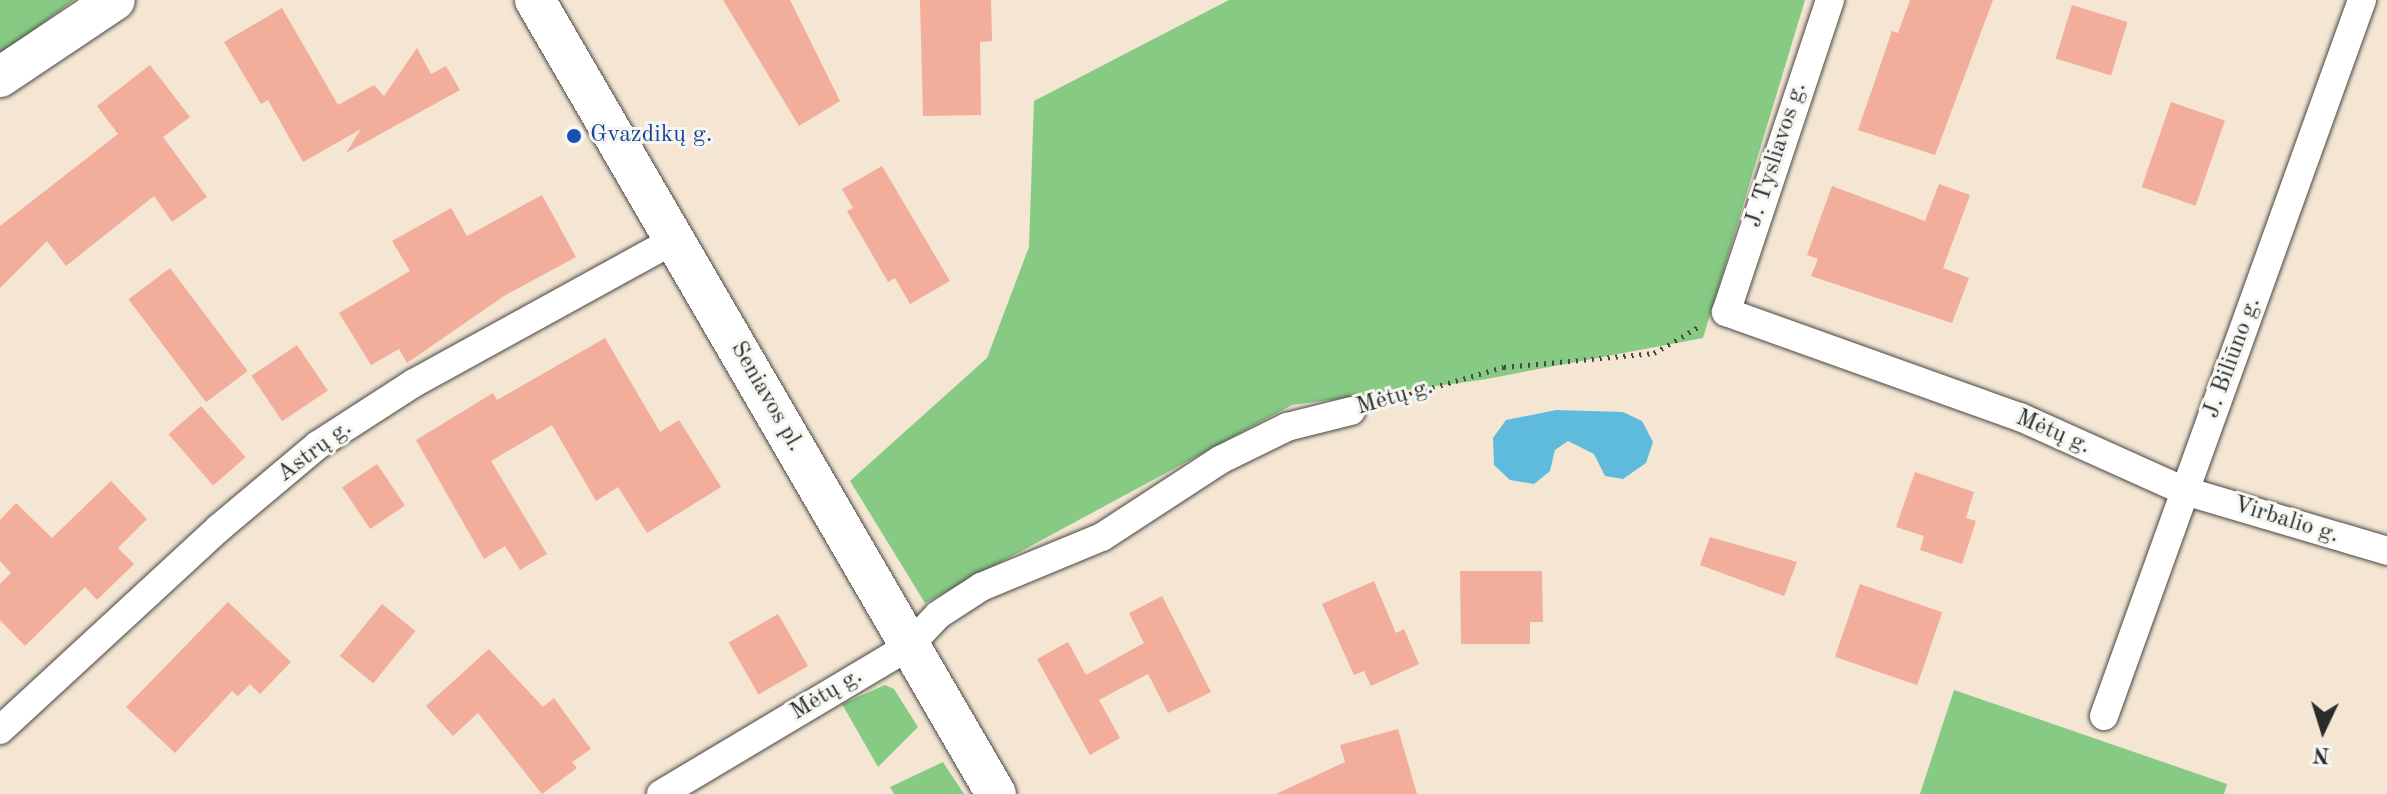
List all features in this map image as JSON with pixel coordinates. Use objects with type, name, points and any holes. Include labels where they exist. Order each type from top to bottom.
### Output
[{"type":"main road","points":[[0,77],[115,0]]},
{"type":"main road","name":"Seniavos pl.","points":[[535,0],[996,794]]},
{"type":"street","name":"J. Tysliavos g.","points":[[1726,312],[1830,0]]},
{"type":"street","name":"J. Biliūno g.","points":[[2104,716],[2362,0]]},
{"type":"street","name":"Astrų g.","points":[[0,730],[219,528],[318,445],[423,378],[676,239]]},
{"type":"street","name":"Mėtų g.","points":[[1726,312],[2020,417],[2185,491]]},
{"type":"street","name":"Mėtų g.","points":[[661,794],[909,646],[938,615],[981,587],[1102,537],[1220,460],[1287,427],[1351,411]]},
{"type":"street","name":"Virbalio g.","points":[[2185,491],[2387,551]]},
{"type":"path","name":"Mėtų g.","points":[[1351,411],[1504,367],[1654,353],[1726,312]]},
{"type":"green space","points":[[0,0],[74,0],[0,55]]},
{"type":"green space","points":[[1229,0],[1805,0],[1703,338],[1481,380],[1292,405],[925,603],[850,481],[987,358],[1029,247],[1034,101]]},
{"type":"green space","points":[[885,685],[894,689],[918,727],[878,767],[842,704]]},
{"type":"green space","points":[[1954,690],[2227,784],[2224,794],[1920,794]]},
{"type":"green space","points":[[943,762],[964,794],[894,794],[890,787]]},
{"type":"water","points":[[1556,410],[1623,412],[1642,421],[1653,442],[1646,463],[1623,479],[1605,476],[1594,454],[1568,441],[1555,450],[1550,471],[1534,484],[1510,480],[1494,465],[1493,438],[1506,420]]},
{"type":"building","points":[[723,0],[790,0],[840,101],[799,126]]},
{"type":"building","points":[[920,0],[991,0],[992,41],[980,42],[981,115],[923,116]]},
{"type":"building","points":[[1910,0],[1993,0],[1935,155],[1858,130],[1892,31],[1898,33]]},
{"type":"building","points":[[2072,5],[2127,22],[2111,76],[2056,59]]},
{"type":"building","points":[[282,8],[338,105],[374,85],[384,96],[417,48],[431,74],[446,66],[460,90],[346,153],[361,129],[303,162],[268,100],[261,104],[224,42]]},
{"type":"building","points":[[150,65],[190,117],[163,137],[207,197],[172,222],[154,196],[66,266],[47,241],[0,288],[0,226],[118,134],[97,106]]},
{"type":"building","points":[[2171,102],[2225,121],[2196,206],[2142,187]]},
{"type":"building","points":[[882,166],[950,281],[910,304],[895,278],[888,282],[847,211],[853,208],[842,189]]},
{"type":"building","points":[[1939,184],[1970,195],[1943,268],[1969,278],[1952,323],[1811,276],[1818,259],[1807,255],[1832,186],[1925,221]]},
{"type":"building","points":[[542,195],[576,257],[504,296],[407,363],[399,349],[371,365],[339,313],[410,271],[392,241],[451,208],[467,236]]},
{"type":"building","points":[[170,268],[248,371],[206,402],[128,299]]},
{"type":"building","points":[[605,338],[660,432],[679,420],[721,487],[647,533],[618,487],[596,501],[552,425],[491,461],[547,554],[520,570],[505,546],[484,559],[416,440],[493,393],[497,400]]},
{"type":"building","points":[[297,345],[328,391],[282,421],[251,376]]},
{"type":"building","points":[[201,406],[246,457],[213,486],[169,434]]},
{"type":"building","points":[[377,464],[405,505],[370,529],[342,487]]},
{"type":"building","points":[[1915,472],[1974,492],[1966,518],[1976,521],[1962,564],[1920,550],[1924,536],[1896,527]]},
{"type":"building","points":[[111,481],[147,519],[118,548],[134,564],[97,600],[85,587],[25,646],[0,620],[0,584],[11,573],[0,561],[0,520],[16,503],[52,538]]},
{"type":"building","points":[[1710,537],[1797,562],[1784,596],[1700,565]]},
{"type":"building","points":[[1460,571],[1542,571],[1543,622],[1530,622],[1530,644],[1461,644]]},
{"type":"building","points":[[1374,581],[1396,633],[1404,629],[1419,664],[1371,686],[1364,671],[1354,675],[1322,604]]},
{"type":"building","points":[[1860,584],[1942,612],[1917,685],[1835,657]]},
{"type":"building","points":[[1162,596],[1211,692],[1168,713],[1148,674],[1099,700],[1120,738],[1090,755],[1037,659],[1068,642],[1086,675],[1144,643],[1129,613]]},
{"type":"building","points":[[228,602],[291,662],[260,694],[250,684],[238,696],[232,691],[175,753],[126,707]]},
{"type":"building","points":[[382,604],[415,631],[373,683],[340,656]]},
{"type":"building","points":[[778,614],[808,666],[759,694],[729,642]]},
{"type":"building","points":[[489,649],[543,707],[554,698],[591,749],[572,762],[577,768],[542,794],[478,713],[453,736],[426,706]]},
{"type":"building","points":[[1398,729],[1417,794],[1276,794],[1345,762],[1340,745]]},
{"type":"place","name":"Gvazdikų g.","points":[[574,136]]}]
